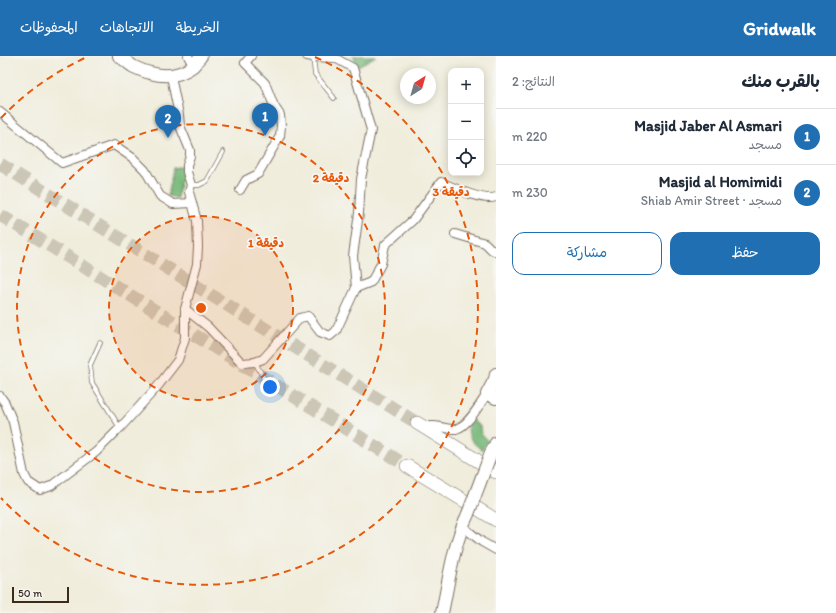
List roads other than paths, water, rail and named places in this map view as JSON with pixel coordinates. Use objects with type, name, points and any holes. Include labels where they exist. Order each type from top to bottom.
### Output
[{"type":"main road","points":[[420,425],[496,472]]},
{"type":"main road","points":[[407,466],[496,520]]},
{"type":"street","points":[[119,56],[133,66],[152,73],[171,76],[182,72],[194,59]]},
{"type":"street","points":[[240,190],[246,180],[258,174],[280,136],[281,126],[280,115],[274,106],[265,83],[245,63],[251,56]]},
{"type":"street","points":[[185,309],[208,327],[242,363],[255,362],[263,359],[300,318],[308,316],[320,332],[330,336],[336,331],[356,288],[353,256],[359,213],[361,178],[371,130],[353,68],[335,58],[310,57]]},
{"type":"street","points":[[0,396],[5,403],[13,422],[24,474],[28,482],[40,490],[51,486],[96,452],[158,386],[178,360],[185,338],[185,309],[197,264],[198,247],[197,222],[190,192],[191,185],[187,172],[190,150],[180,126],[171,76]]},
{"type":"street","points":[[0,112],[62,163],[114,145],[133,158],[145,170],[160,196],[173,204],[192,203]]},
{"type":"street","points":[[356,288],[371,282],[381,264],[385,245],[413,220],[442,182],[464,192],[491,199],[496,197]]},
{"type":"street","points":[[455,234],[485,243],[496,252]]},
{"type":"street","points":[[420,425],[456,429],[466,423],[492,396],[496,374]]},
{"type":"street","points":[[442,613],[455,547],[494,448]]},
{"type":"street","points":[[462,526],[482,542],[496,550]]},
{"type":"lane","points":[[310,57],[315,74],[334,98]]},
{"type":"lane","points":[[191,185],[199,185],[207,181],[223,152]]},
{"type":"lane","points":[[100,343],[90,365],[92,383],[120,428]]},
{"type":"lane","points":[[255,362],[270,390]]},
{"type":"tunnel","points":[[0,164],[417,423]]},
{"type":"tunnel","points":[[0,215],[407,466]]},
{"type":"place","name":"Masjid Jaber Al Asmari","points":[[265,136]]},
{"type":"place","name":"Masjid al Homimidi","points":[[168,138]]}]
